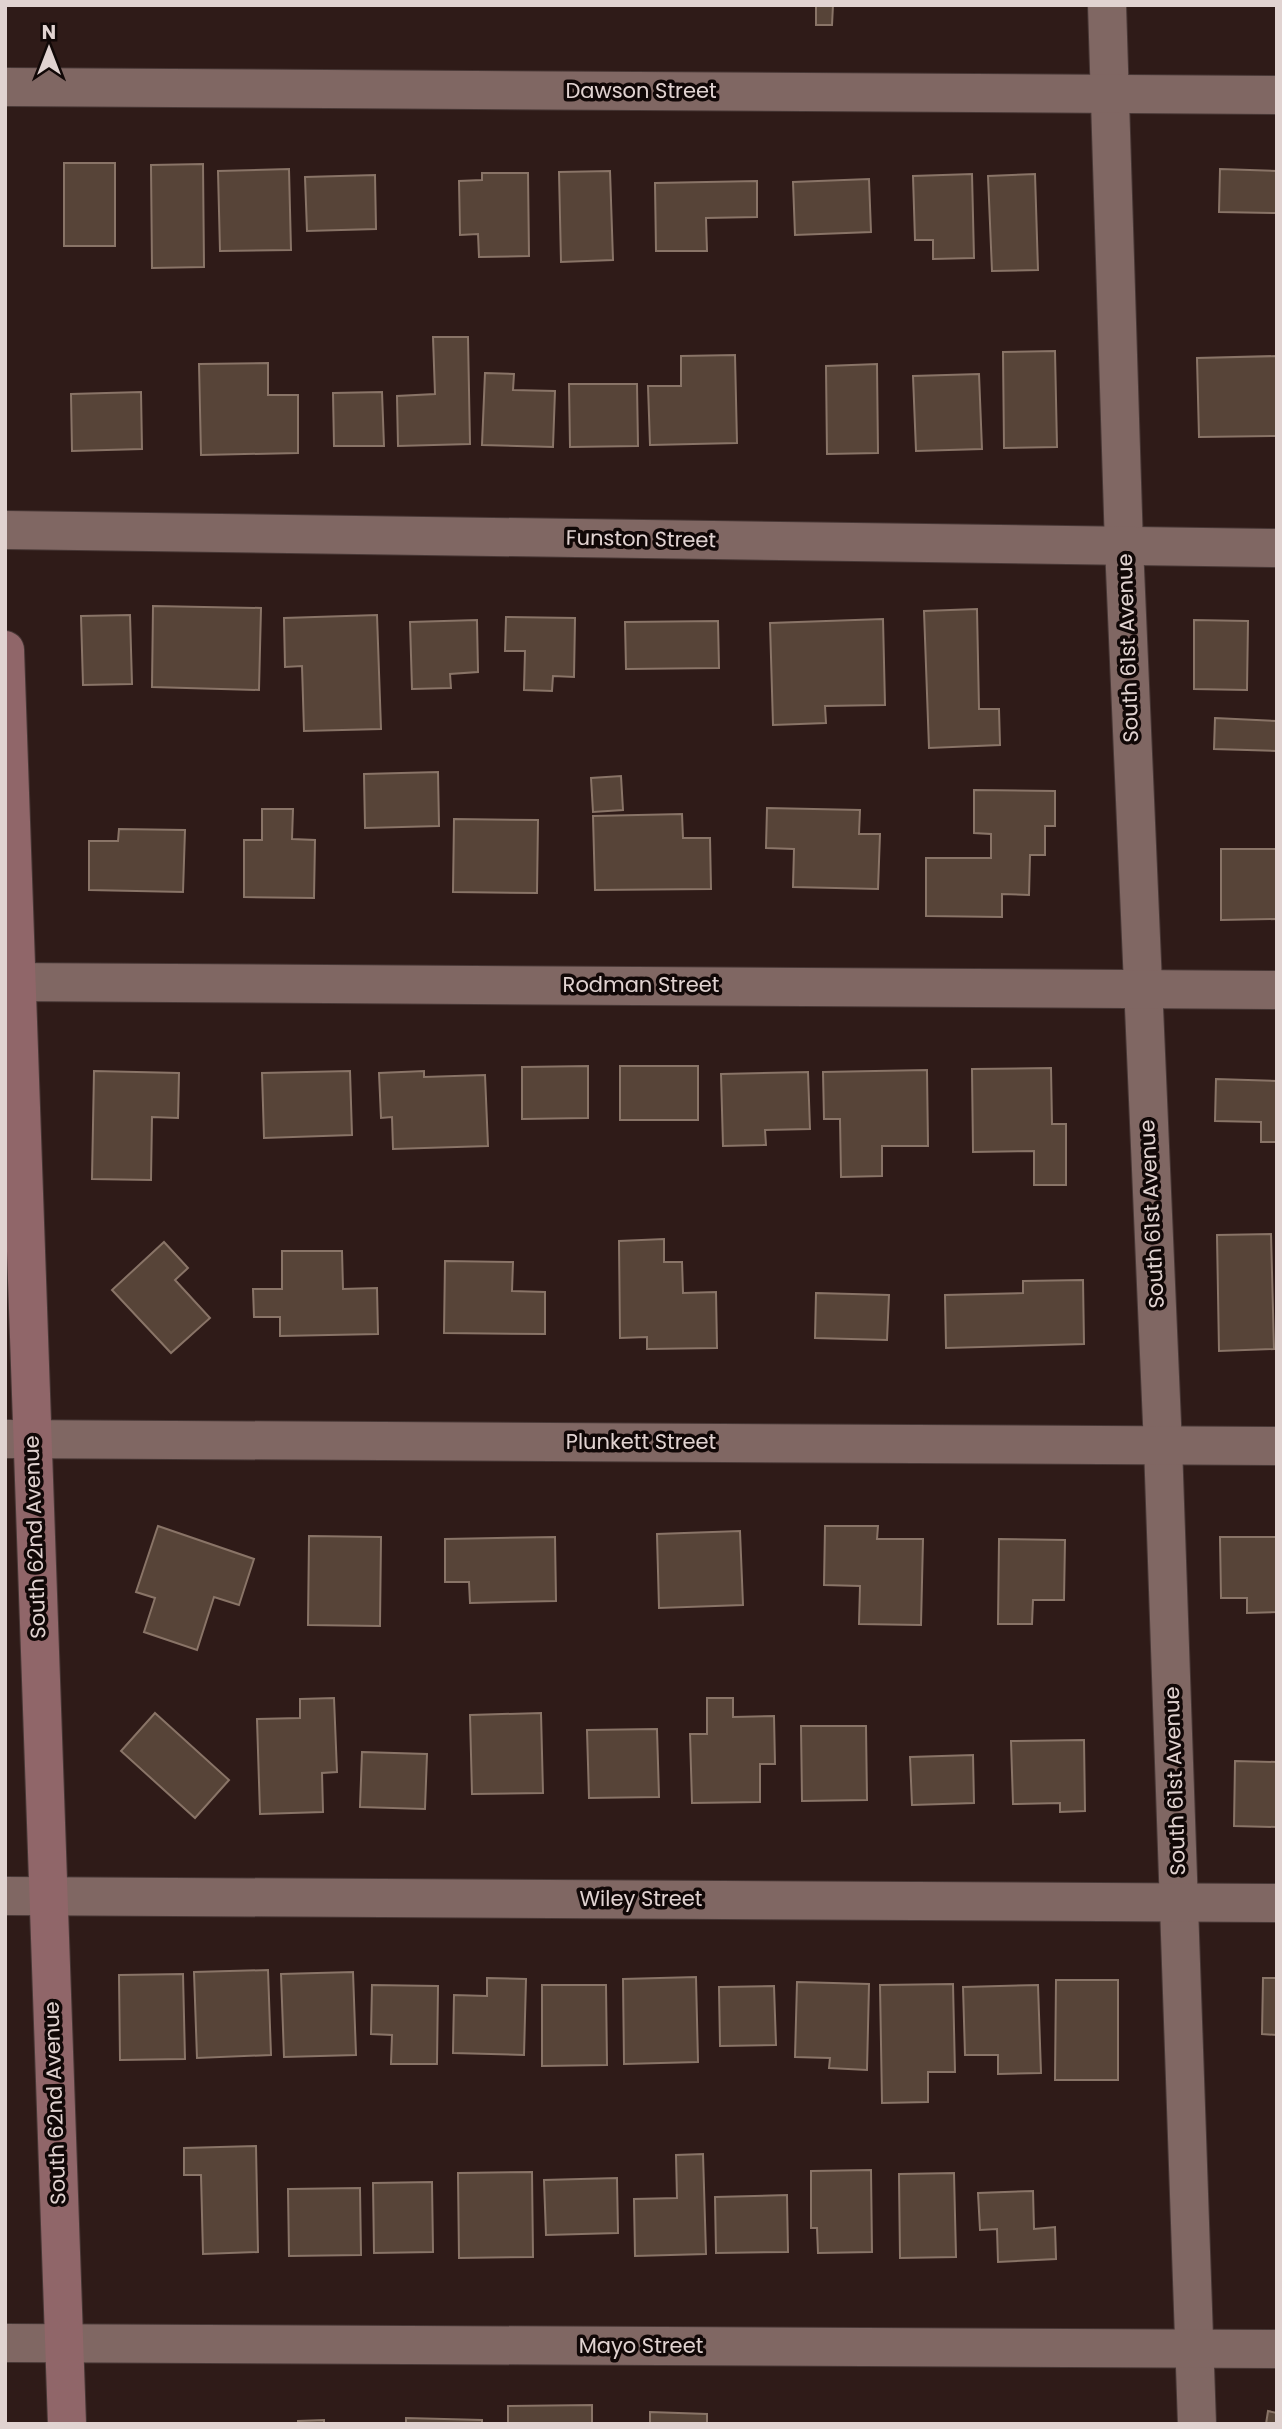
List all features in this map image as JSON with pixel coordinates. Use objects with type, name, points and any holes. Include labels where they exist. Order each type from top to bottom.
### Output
[{"type":"street","name":"South 61st Avenue","points":[[1107,5],[1124,546],[1163,1446],[1197,2424]]},
{"type":"street","name":"Dawson Street","points":[[5,87],[1277,95]]},
{"type":"street","name":"Funston Street","points":[[5,530],[1277,548]]},
{"type":"street","name":"South 62nd Avenue","points":[[5,650],[18,1439],[47,1896],[67,2424]]},
{"type":"street","name":"Rodman Street","points":[[11,982],[1277,990]]},
{"type":"street","name":"Plunkett Street","points":[[18,1439],[1277,1446]]},
{"type":"street","name":"Wiley Street","points":[[5,1896],[1277,1903]]},
{"type":"street","name":"Mayo Street","points":[[5,2343],[1277,2349]]},
{"type":"building","points":[[816,5],[833,5],[832,25],[816,25]]},
{"type":"building","points":[[64,163],[115,163],[115,246],[64,246]]},
{"type":"building","points":[[203,164],[204,267],[152,268],[151,165]]},
{"type":"building","points":[[289,169],[291,250],[220,251],[218,171]]},
{"type":"building","points":[[1220,169],[1277,171],[1277,213],[1219,212]]},
{"type":"building","points":[[610,171],[613,260],[561,262],[559,172]]},
{"type":"building","points":[[482,173],[528,173],[529,256],[479,257],[478,234],[460,235],[459,181],[482,180]]},
{"type":"building","points":[[972,174],[974,258],[933,259],[933,240],[915,240],[913,176]]},
{"type":"building","points":[[1035,174],[1038,270],[992,271],[988,176]]},
{"type":"building","points":[[375,175],[376,229],[307,231],[305,177]]},
{"type":"building","points":[[869,179],[871,232],[795,235],[793,182]]},
{"type":"building","points":[[757,181],[757,217],[706,218],[707,251],[656,251],[655,183]]},
{"type":"building","points":[[433,337],[468,337],[470,444],[398,446],[397,396],[435,394]]},
{"type":"building","points":[[1055,351],[1057,447],[1004,448],[1003,352]]},
{"type":"building","points":[[735,355],[737,443],[650,445],[648,386],[681,386],[681,356]]},
{"type":"building","points":[[1277,356],[1277,436],[1199,437],[1197,358]]},
{"type":"building","points":[[268,363],[268,395],[298,395],[298,453],[201,455],[199,364]]},
{"type":"building","points":[[877,364],[878,453],[827,454],[826,366]]},
{"type":"building","points":[[485,373],[514,374],[513,390],[555,391],[553,447],[482,445]]},
{"type":"building","points":[[979,374],[982,449],[916,451],[913,376]]},
{"type":"building","points":[[569,384],[637,384],[638,446],[570,447]]},
{"type":"building","points":[[141,392],[142,449],[72,451],[71,394]]},
{"type":"building","points":[[382,392],[384,446],[334,446],[333,393]]},
{"type":"building","points":[[153,606],[261,608],[259,690],[152,687]]},
{"type":"building","points":[[977,609],[979,709],[999,709],[1000,745],[929,748],[924,611]]},
{"type":"building","points":[[130,615],[132,684],[83,685],[81,616]]},
{"type":"building","points":[[377,615],[381,729],[304,731],[302,666],[285,667],[284,618]]},
{"type":"building","points":[[506,617],[575,618],[574,677],[553,676],[552,691],[524,690],[525,651],[505,651]]},
{"type":"building","points":[[883,619],[885,705],[825,706],[826,723],[773,725],[770,623]]},
{"type":"building","points":[[477,620],[478,672],[450,674],[451,688],[412,689],[410,622]]},
{"type":"building","points":[[1194,620],[1248,621],[1247,690],[1194,689]]},
{"type":"building","points":[[718,621],[719,668],[626,669],[625,622]]},
{"type":"building","points":[[1215,718],[1277,721],[1277,751],[1214,749]]},
{"type":"building","points":[[438,772],[439,826],[365,828],[364,774]]},
{"type":"building","points":[[621,776],[623,810],[593,812],[591,778]]},
{"type":"building","points":[[974,790],[1055,791],[1055,826],[1045,826],[1045,855],[1030,855],[1029,895],[1002,894],[1002,917],[926,916],[926,858],[991,858],[991,834],[974,833]]},
{"type":"building","points":[[767,808],[860,810],[859,834],[880,834],[878,889],[793,887],[794,849],[766,848]]},
{"type":"building","points":[[262,809],[293,809],[292,839],[315,840],[314,898],[244,897],[244,840],[262,840]]},
{"type":"building","points":[[682,814],[683,838],[710,838],[711,889],[595,890],[593,816]]},
{"type":"building","points":[[454,819],[538,820],[537,893],[453,892]]},
{"type":"building","points":[[119,829],[185,830],[183,892],[89,890],[89,841],[118,841]]},
{"type":"building","points":[[1221,849],[1277,849],[1277,919],[1221,920]]},
{"type":"building","points":[[588,1066],[588,1118],[522,1119],[522,1067]]},
{"type":"building","points":[[620,1066],[698,1066],[698,1120],[620,1120]]},
{"type":"building","points":[[1051,1068],[1052,1124],[1066,1124],[1066,1185],[1034,1185],[1034,1151],[973,1152],[972,1069]]},
{"type":"building","points":[[927,1070],[928,1146],[882,1146],[882,1176],[841,1177],[840,1119],[824,1119],[823,1072]]},
{"type":"building","points":[[94,1071],[179,1073],[178,1118],[152,1117],[151,1180],[92,1179]]},
{"type":"building","points":[[350,1071],[352,1135],[264,1138],[262,1073]]},
{"type":"building","points":[[424,1071],[424,1077],[485,1075],[488,1146],[393,1149],[392,1117],[381,1118],[379,1073]]},
{"type":"building","points":[[808,1072],[810,1129],[765,1130],[766,1145],[723,1146],[721,1074]]},
{"type":"building","points":[[1216,1079],[1277,1081],[1277,1142],[1261,1142],[1261,1122],[1215,1121]]},
{"type":"building","points":[[1271,1234],[1274,1349],[1219,1351],[1217,1235]]},
{"type":"building","points":[[664,1239],[664,1262],[682,1262],[683,1293],[716,1292],[717,1348],[647,1349],[647,1337],[620,1338],[619,1241]]},
{"type":"building","points":[[164,1242],[188,1268],[175,1280],[210,1318],[171,1353],[112,1290]]},
{"type":"building","points":[[282,1251],[342,1251],[343,1289],[377,1288],[378,1334],[280,1336],[280,1317],[254,1317],[253,1289],[282,1289]]},
{"type":"building","points":[[445,1261],[513,1262],[512,1291],[545,1292],[545,1334],[444,1333]]},
{"type":"building","points":[[1083,1280],[1084,1344],[946,1348],[945,1295],[1023,1293],[1023,1281]]},
{"type":"building","points":[[816,1293],[889,1295],[887,1340],[815,1338]]},
{"type":"building","points":[[158,1526],[254,1559],[239,1605],[214,1597],[197,1650],[144,1632],[155,1598],[136,1592]]},
{"type":"building","points":[[825,1526],[878,1526],[877,1539],[923,1539],[921,1625],[859,1624],[860,1586],[824,1585]]},
{"type":"building","points":[[740,1531],[743,1605],[659,1608],[657,1534]]},
{"type":"building","points":[[309,1536],[381,1537],[380,1626],[308,1625]]},
{"type":"building","points":[[555,1537],[556,1601],[470,1603],[469,1582],[445,1582],[445,1539]]},
{"type":"building","points":[[1220,1537],[1277,1537],[1277,1612],[1247,1613],[1247,1598],[1221,1598]]},
{"type":"building","points":[[999,1539],[1065,1540],[1064,1600],[1033,1600],[1032,1624],[998,1624]]},
{"type":"building","points":[[334,1698],[337,1772],[322,1773],[323,1812],[260,1814],[257,1719],[300,1718],[300,1699]]},
{"type":"building","points":[[707,1698],[733,1698],[733,1717],[774,1716],[775,1764],[760,1764],[760,1802],[692,1803],[690,1734],[707,1734]]},
{"type":"building","points":[[155,1713],[229,1780],[195,1818],[121,1751]]},
{"type":"building","points":[[541,1713],[543,1793],[472,1794],[470,1715]]},
{"type":"building","points":[[801,1726],[866,1726],[867,1800],[802,1801]]},
{"type":"building","points":[[657,1729],[659,1797],[589,1798],[587,1730]]},
{"type":"building","points":[[1084,1740],[1085,1811],[1060,1812],[1060,1803],[1013,1804],[1011,1741]]},
{"type":"building","points":[[362,1752],[427,1754],[425,1809],[360,1807]]},
{"type":"building","points":[[973,1755],[974,1803],[912,1805],[910,1757]]},
{"type":"building","points":[[1235,1761],[1277,1762],[1277,1827],[1234,1826]]},
{"type":"building","points":[[268,1970],[271,2055],[197,2058],[194,1972]]},
{"type":"building","points":[[353,1972],[356,2055],[284,2057],[281,1974]]},
{"type":"building","points":[[183,1974],[185,2059],[120,2060],[119,1975]]},
{"type":"building","points":[[696,1977],[698,2062],[624,2064],[623,1979]]},
{"type":"building","points":[[487,1978],[526,1979],[524,2055],[453,2053],[454,1995],[487,1996]]},
{"type":"building","points":[[1263,1978],[1277,1978],[1277,2035],[1262,2034]]},
{"type":"building","points":[[1056,1980],[1118,1980],[1118,2080],[1055,2080]]},
{"type":"building","points":[[797,1982],[869,1984],[867,2070],[829,2068],[830,2058],[795,2057]]},
{"type":"building","points":[[953,1984],[955,2072],[928,2072],[928,2102],[882,2103],[880,1985]]},
{"type":"building","points":[[372,1985],[438,1986],[437,2064],[391,2064],[392,2035],[371,2034]]},
{"type":"building","points":[[542,1985],[606,1985],[607,2065],[542,2066]]},
{"type":"building","points":[[1038,1985],[1041,2073],[998,2074],[998,2055],[965,2055],[963,1987]]},
{"type":"building","points":[[774,1986],[776,2045],[720,2046],[719,1987]]},
{"type":"building","points":[[256,2146],[258,2252],[203,2254],[201,2175],[184,2175],[184,2148]]},
{"type":"building","points":[[703,2154],[706,2254],[635,2256],[634,2199],[677,2198],[676,2155]]},
{"type":"building","points":[[871,2170],[872,2252],[818,2253],[817,2228],[811,2228],[811,2171]]},
{"type":"building","points":[[532,2172],[533,2257],[459,2258],[458,2173]]},
{"type":"building","points":[[954,2173],[956,2257],[900,2258],[899,2174]]},
{"type":"building","points":[[617,2178],[618,2233],[546,2235],[544,2180]]},
{"type":"building","points":[[432,2182],[433,2252],[374,2253],[373,2183]]},
{"type":"building","points":[[360,2188],[361,2255],[289,2256],[288,2189]]},
{"type":"building","points":[[1033,2191],[1034,2229],[1055,2227],[1056,2259],[998,2262],[997,2229],[980,2230],[978,2193]]},
{"type":"building","points":[[787,2195],[788,2252],[716,2253],[715,2197]]},
{"type":"building","points":[[592,2405],[592,2424],[508,2424],[508,2406]]},
{"type":"building","points":[[1268,2411],[1277,2413],[1277,2424],[1266,2424]]},
{"type":"building","points":[[650,2412],[707,2414],[707,2424],[650,2424]]},
{"type":"building","points":[[406,2418],[482,2420],[482,2424],[406,2424]]},
{"type":"building","points":[[324,2420],[324,2424],[298,2424],[298,2421]]}]
